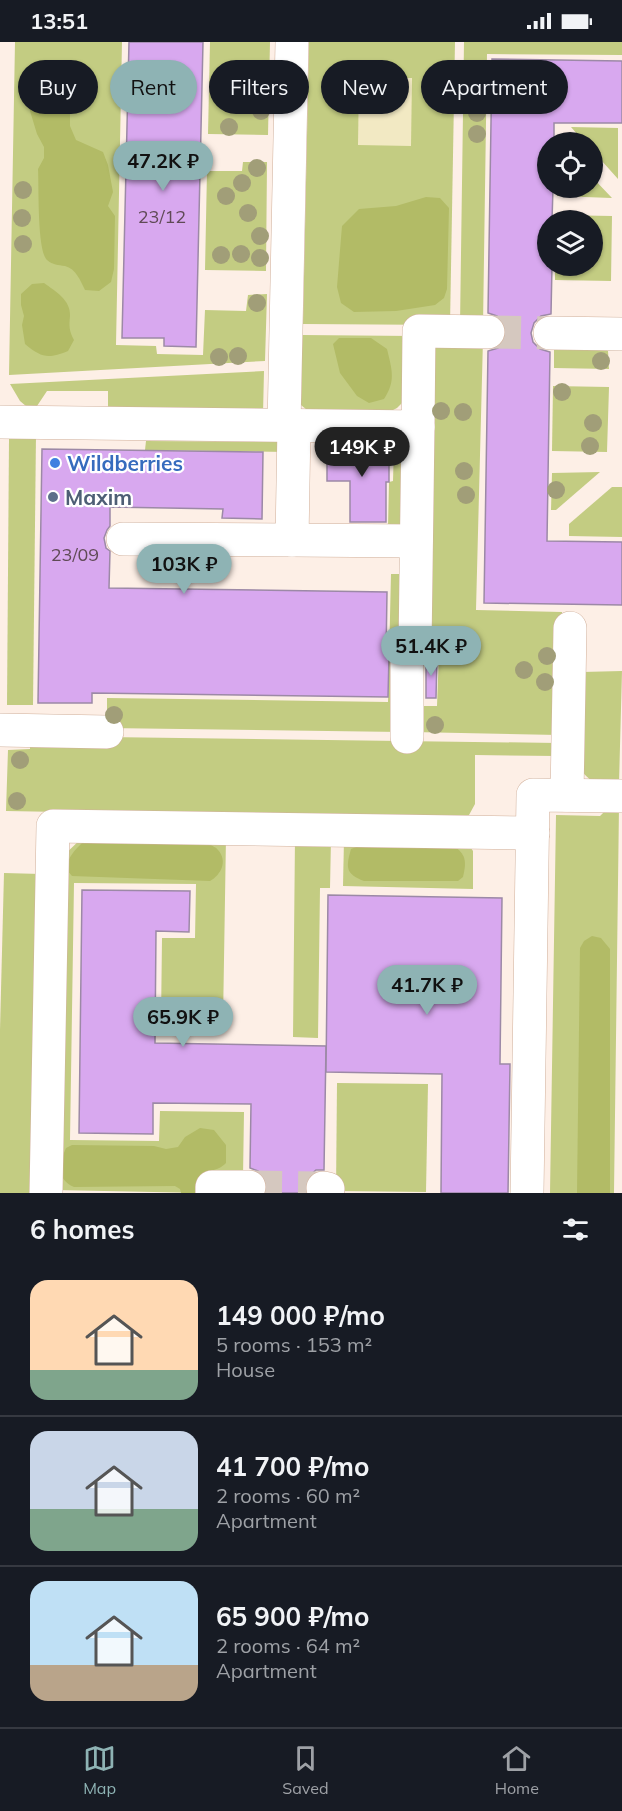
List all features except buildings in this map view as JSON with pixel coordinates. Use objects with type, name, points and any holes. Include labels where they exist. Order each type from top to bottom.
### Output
[{"type":"lane","points":[[292,42],[289,426],[292,540]]},
{"type":"lane","points":[[407,737],[407,657],[415,647],[419,331],[488,332]]},
{"type":"lane","points":[[550,333],[622,334]]},
{"type":"lane","points":[[0,422],[418,427]]},
{"type":"lane","points":[[123,539],[417,541]]},
{"type":"lane","points":[[567,795],[570,628]]},
{"type":"lane","points":[[0,730],[106,732]]},
{"type":"lane","points":[[527,1193],[533,795],[622,796]]},
{"type":"lane","points":[[46,1193],[53,826],[533,833]]},
{"type":"lane","points":[[212,1193],[212,1187],[249,1187]]},
{"type":"green space","points":[[15,42],[122,42],[122,60],[110,60],[110,114],[121,114],[116,345],[156,346],[157,354],[203,355],[205,310],[246,311],[248,295],[267,294],[265,361],[9,375]]},
{"type":"green space","points":[[210,42],[270,42],[270,60],[210,60]]},
{"type":"green space","points":[[309,42],[455,42],[455,60],[421,60],[421,114],[454,114],[450,325],[303,324]]},
{"type":"green space","points":[[464,42],[622,42],[622,55],[487,54],[487,60],[464,60]]},
{"type":"green space","points":[[209,88],[209,114],[268,114],[268,135],[208,134]]},
{"type":"green space","points":[[31,114],[70,114],[70,126],[76,140],[103,152],[113,192],[108,206],[115,216],[114,269],[111,282],[99,291],[85,290],[72,270],[51,263],[44,254],[40,232],[38,169],[44,158],[44,147]]},
{"type":"green space","points":[[463,114],[486,114],[483,325],[460,325]]},
{"type":"green space","points":[[571,127],[618,128],[618,179],[603,162],[603,132],[575,132]]},
{"type":"green space","points":[[243,162],[267,162],[266,271],[205,270],[207,171],[242,171]]},
{"type":"green space","points":[[603,189],[612,198],[603,198]]},
{"type":"green space","points":[[426,197],[440,198],[449,208],[447,289],[444,298],[435,305],[396,311],[354,312],[341,303],[337,287],[342,226],[359,209],[396,206]]},
{"type":"green space","points":[[603,216],[612,216],[611,281],[555,280],[555,276],[603,276]]},
{"type":"green space","points":[[44,283],[62,296],[68,305],[71,334],[74,340],[68,351],[50,356],[36,352],[25,344],[22,325],[24,316],[21,294],[32,284]]},
{"type":"green space","points":[[302,335],[412,336],[405,400],[397,408],[385,414],[307,410],[301,405]]},
{"type":"green space","points":[[339,338],[371,338],[387,349],[392,381],[384,399],[369,403],[357,396],[340,373],[333,344]]},
{"type":"green space","points":[[483,339],[476,610],[562,612],[558,735],[412,732],[412,706],[437,706],[439,653],[421,652],[432,349],[440,341]]},
{"type":"green space","points":[[554,341],[600,343],[608,351],[609,369],[554,368]]},
{"type":"green space","points":[[264,371],[263,414],[108,415],[108,391],[47,391],[33,412],[20,401],[10,384]]},
{"type":"green space","points":[[553,386],[609,387],[607,452],[552,451]]},
{"type":"green space","points":[[36,434],[33,705],[7,705],[9,439],[20,435]]},
{"type":"green space","points":[[146,441],[278,442],[288,452],[145,450]]},
{"type":"green space","points":[[394,446],[407,455],[403,524],[388,527],[389,482],[393,481]]},
{"type":"green space","points":[[600,472],[556,510],[551,510],[552,473]]},
{"type":"green space","points":[[612,487],[622,487],[622,537],[569,536],[569,524]]},
{"type":"green space","points":[[391,574],[403,574],[401,732],[107,728],[107,698],[388,702]]},
{"type":"green space","points":[[622,671],[619,784],[598,783],[589,779],[581,770],[582,672]]},
{"type":"green space","points":[[30,736],[557,743],[557,756],[475,755],[475,804],[469,815],[459,819],[6,811],[8,750],[30,749]]},
{"type":"green space","points":[[610,806],[619,806],[614,1193],[550,1193],[556,815],[600,816]]},
{"type":"green space","points":[[84,836],[226,837],[223,1021],[161,1021],[162,938],[195,938],[196,884],[74,883],[70,1140],[159,1141],[160,1111],[244,1112],[243,1177],[203,1193],[55,1190],[60,859]]},
{"type":"green space","points":[[295,838],[331,839],[330,888],[320,888],[318,1038],[293,1037]]},
{"type":"green space","points":[[344,839],[469,845],[473,851],[473,889],[343,886]]},
{"type":"green space","points":[[83,842],[209,844],[221,854],[223,863],[220,871],[210,881],[72,876],[66,869],[67,865],[72,854]]},
{"type":"green space","points":[[359,846],[455,847],[462,853],[465,860],[463,877],[458,881],[364,881],[353,876],[348,869],[351,849]]},
{"type":"green space","points":[[4,873],[41,874],[34,1193],[0,1193],[0,1030]]},
{"type":"green space","points":[[592,936],[601,938],[610,949],[610,1193],[577,1193],[580,948],[584,941]]},
{"type":"green space","points":[[337,1083],[428,1084],[426,1192],[336,1191]]},
{"type":"green space","points":[[200,1128],[214,1130],[226,1145],[226,1163],[200,1175],[200,1193],[181,1193],[180,1189],[175,1186],[74,1187],[64,1180],[62,1175],[61,1165],[66,1148],[72,1145],[154,1146],[166,1149],[178,1147],[185,1137]]},
{"type":"sand","points":[[409,78],[412,78],[411,146],[358,145],[358,114],[409,114]]},
{"type":"tunnel","points":[[488,332],[550,333]]},
{"type":"tunnel","points":[[249,1187],[323,1188]]},
{"type":"place","name":"Wildberries","points":[[55,463]]},
{"type":"place","name":"Maxim","points":[[53,497]]}]
